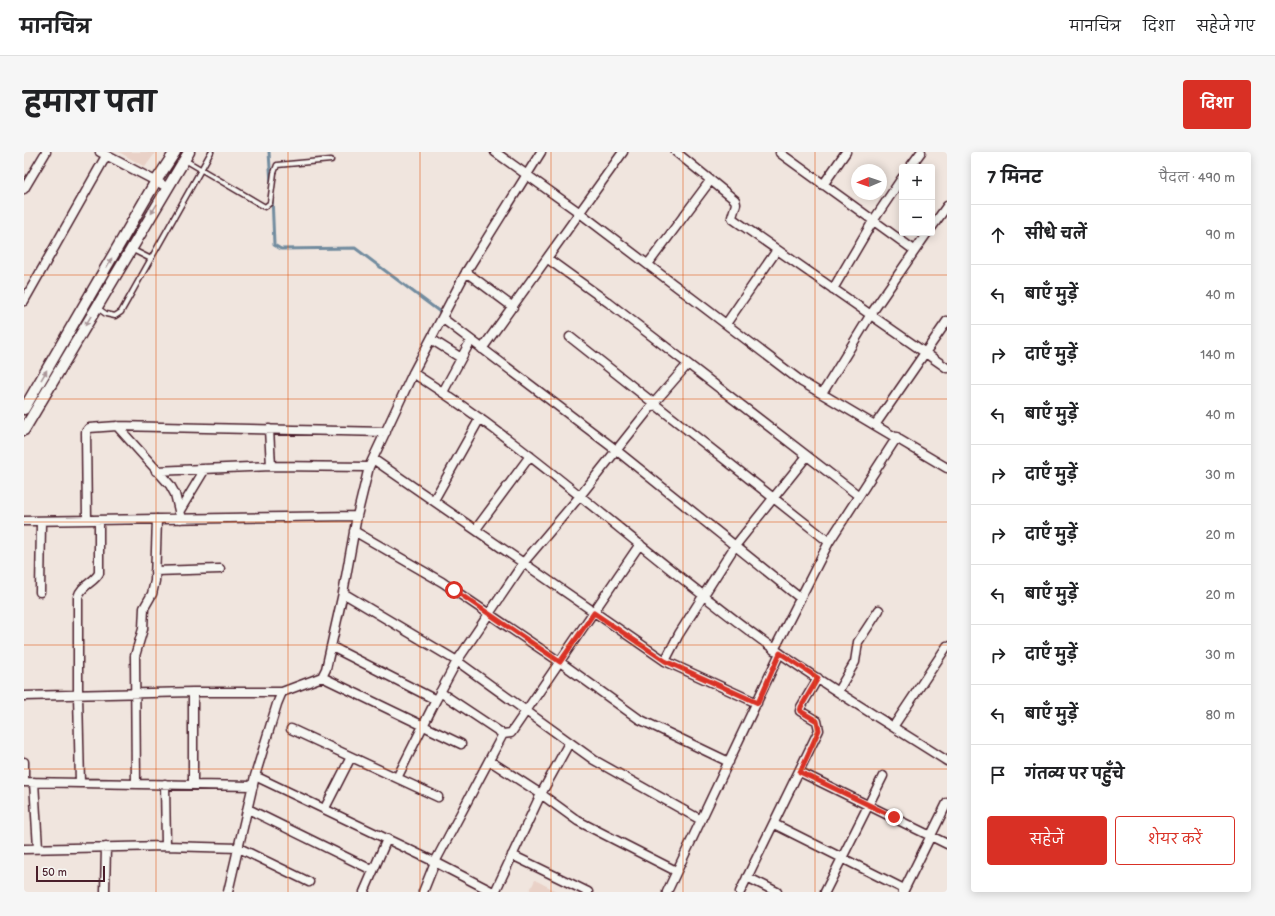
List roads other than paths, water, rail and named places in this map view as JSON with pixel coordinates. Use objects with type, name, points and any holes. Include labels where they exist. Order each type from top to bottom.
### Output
[{"type":"street","points":[[24,189],[46,152]]},
{"type":"street","points":[[24,409],[156,181],[175,152]]},
{"type":"street","points":[[495,152],[580,213],[802,382],[947,468]]},
{"type":"street","points":[[322,677],[332,647],[357,516],[369,468],[413,373],[466,272],[541,152]]},
{"type":"street","points":[[482,349],[548,259],[623,152]]},
{"type":"street","points":[[823,184],[846,152]]},
{"type":"street","points":[[912,164],[920,152]]},
{"type":"street","points":[[679,153],[710,181],[735,200],[736,204],[732,217],[733,219],[947,368]]},
{"type":"street","points":[[780,153],[914,250]]},
{"type":"street","points":[[24,301],[102,154],[167,187]]},
{"type":"street","points":[[24,430],[167,187],[187,156]]},
{"type":"street","points":[[648,264],[710,181]]},
{"type":"street","points":[[833,289],[873,221],[899,182]]},
{"type":"street","points":[[935,223],[947,206]]},
{"type":"street","points":[[822,394],[871,314],[925,236]]},
{"type":"street","points":[[726,324],[777,250]]},
{"type":"street","points":[[548,259],[688,364],[859,496]]},
{"type":"street","points":[[466,272],[513,307]]},
{"type":"street","points":[[442,318],[616,450],[800,598]]},
{"type":"street","points":[[875,425],[924,352],[947,321]]},
{"type":"street","points":[[570,337],[829,542]]},
{"type":"street","points":[[431,338],[461,358]]},
{"type":"street","points":[[443,392],[471,340]]},
{"type":"street","points":[[397,778],[440,692],[458,661],[524,562],[580,496],[654,403],[688,364]]},
{"type":"street","points":[[413,373],[480,418],[530,456],[704,595],[777,651],[947,761]]},
{"type":"street","points":[[434,500],[480,418]]},
{"type":"street","points":[[87,520],[86,432],[90,428],[96,426],[386,432]]},
{"type":"street","points":[[116,426],[170,485],[175,494],[180,515]]},
{"type":"street","points":[[269,429],[271,466]]},
{"type":"street","points":[[667,892],[700,820],[758,703],[777,651],[800,598],[829,542],[897,437]]},
{"type":"street","points":[[476,529],[530,456]]},
{"type":"street","points":[[665,661],[704,595],[736,546],[807,456]]},
{"type":"street","points":[[373,460],[434,500],[524,562],[594,613],[665,661],[758,703]]},
{"type":"street","points":[[156,471],[271,466],[369,468]]},
{"type":"street","points":[[180,515],[205,468]]},
{"type":"street","points":[[24,521],[157,519],[180,515],[357,516]]},
{"type":"street","points":[[136,784],[136,652],[142,635],[144,608],[154,589],[157,519]]},
{"type":"street","points":[[80,782],[78,597],[82,589],[97,577],[99,573],[99,520]]},
{"type":"street","points":[[40,592],[41,521]]},
{"type":"street","points":[[354,531],[442,582],[560,662],[639,719],[729,762]]},
{"type":"street","points":[[440,692],[502,734],[511,733],[524,711],[560,662],[640,544]]},
{"type":"street","points":[[155,571],[220,569]]},
{"type":"street","points":[[343,593],[458,661],[524,711],[612,772],[700,820]]},
{"type":"street","points":[[838,691],[855,662],[858,642],[879,610]]},
{"type":"street","points":[[893,727],[947,646]]},
{"type":"street","points":[[332,647],[436,700]]},
{"type":"street","points":[[24,696],[193,692],[282,692],[322,677],[461,744]]},
{"type":"street","points":[[740,892],[800,772],[819,730],[817,721],[800,711],[818,678]]},
{"type":"street","points":[[193,692],[193,784]]},
{"type":"street","points":[[228,892],[253,786],[277,704],[282,692]]},
{"type":"street","points":[[291,729],[438,796]]},
{"type":"street","points":[[423,892],[435,862],[490,761],[502,734]]},
{"type":"street","points":[[256,776],[325,808],[494,892],[541,794],[569,743]]},
{"type":"street","points":[[325,808],[351,757]]},
{"type":"street","points":[[490,761],[541,794],[567,814],[592,829],[676,871]]},
{"type":"street","points":[[24,762],[24,782],[253,786]]},
{"type":"street","points":[[800,772],[947,844]]},
{"type":"street","points":[[825,892],[883,776]]},
{"type":"street","points":[[34,782],[38,848]]},
{"type":"street","points":[[165,784],[166,846]]},
{"type":"street","points":[[774,824],[904,891],[947,803]]},
{"type":"street","points":[[248,809],[372,870]]},
{"type":"street","points":[[364,892],[372,870],[387,839]]},
{"type":"street","points":[[24,849],[166,846],[239,848],[309,882]]},
{"type":"street","points":[[105,892],[106,847]]},
{"type":"street","points":[[512,855],[588,892]]},
{"type":"street","points":[[747,877],[777,892]]},
{"type":"lane","points":[[96,307],[106,314],[115,316],[121,312],[211,152]]},
{"type":"lane","points":[[187,156],[201,170],[265,206],[270,203],[274,173],[277,165],[331,160]]},
{"type":"lane","points":[[131,248],[151,259]]},
{"type":"waterway","points":[[269,152],[271,184]]},
{"type":"waterway","points":[[272,196],[274,245],[281,249],[355,248],[440,312]]}]
